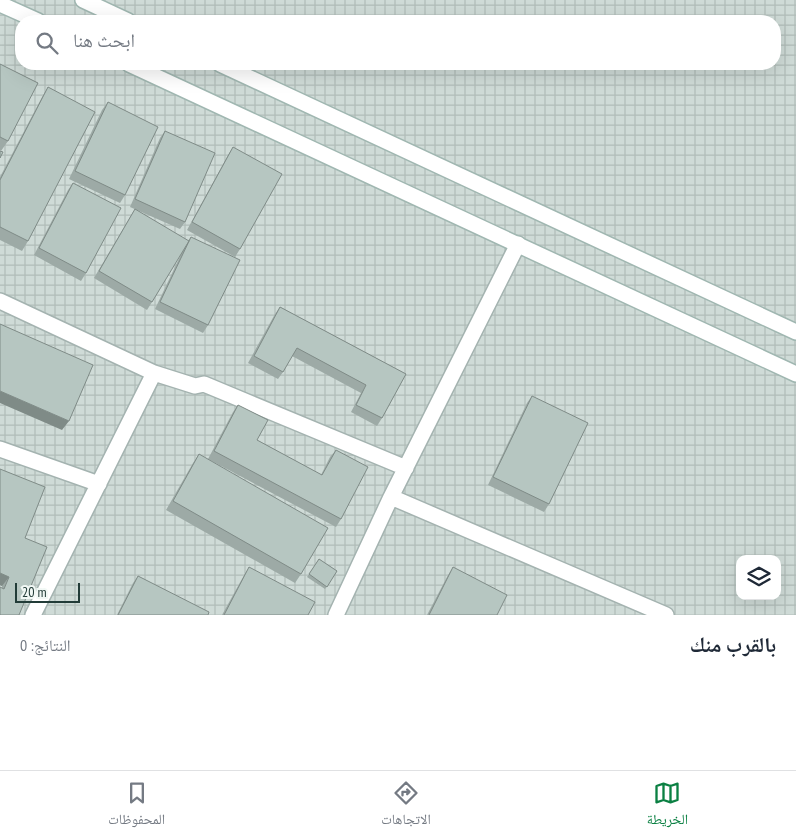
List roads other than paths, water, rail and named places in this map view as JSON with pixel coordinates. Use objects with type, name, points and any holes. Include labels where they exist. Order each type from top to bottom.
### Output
[{"type":"street","points":[[83,0],[115,15]]},
{"type":"street","points":[[0,4],[25,15]]},
{"type":"street","points":[[142,70],[796,374]]},
{"type":"street","points":[[233,70],[796,332]]},
{"type":"street","points":[[336,615],[391,497],[518,244]]},
{"type":"street","points":[[0,301],[154,373],[195,386],[204,384],[406,468]]},
{"type":"street","points":[[33,615],[154,373]]},
{"type":"street","points":[[0,449],[98,484]]},
{"type":"street","points":[[391,497],[666,615]]}]
